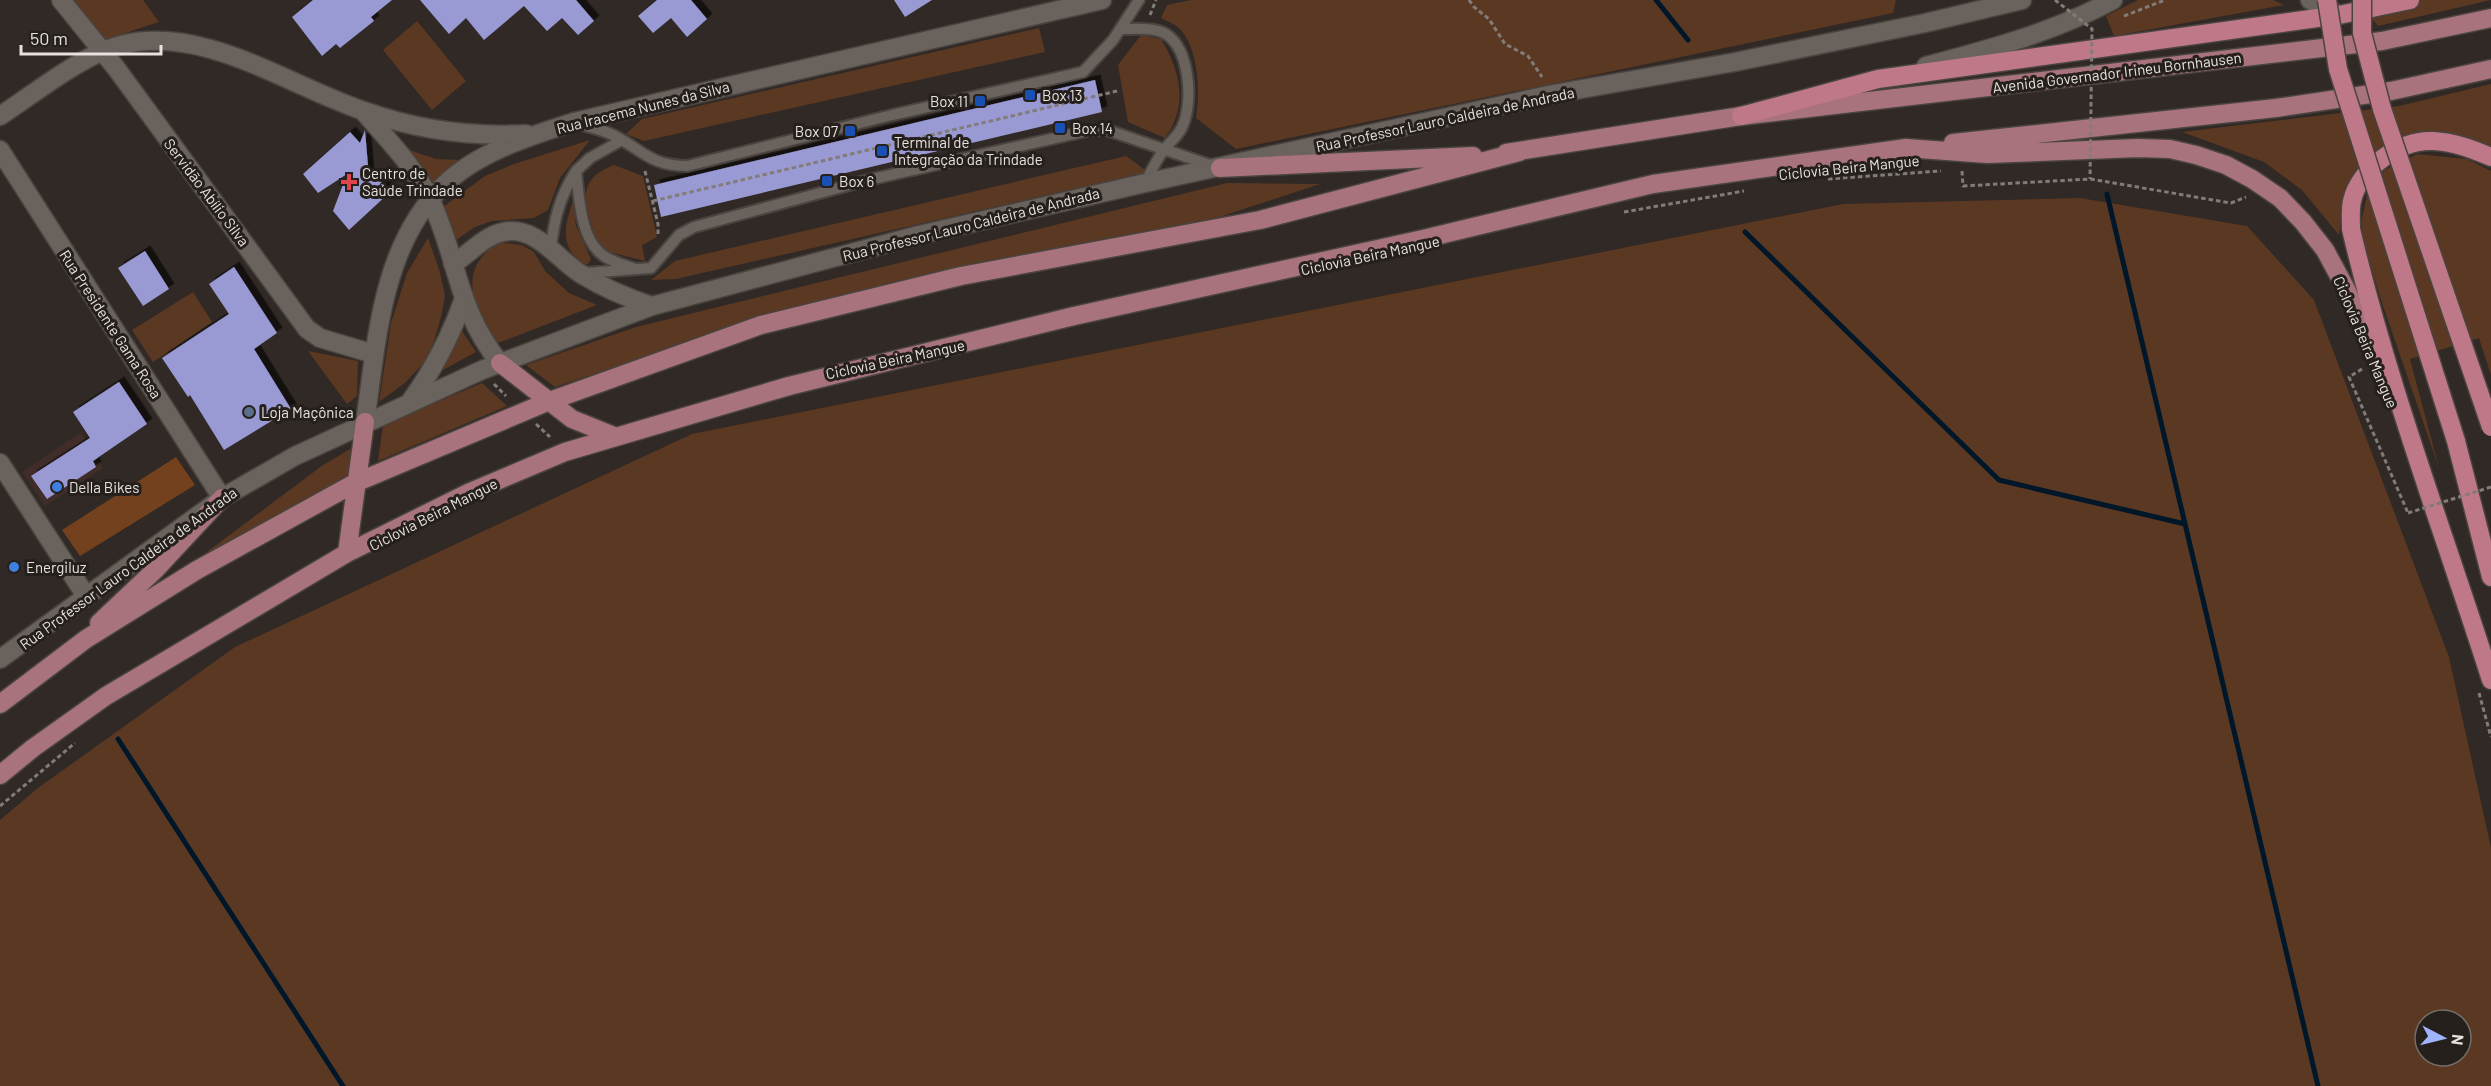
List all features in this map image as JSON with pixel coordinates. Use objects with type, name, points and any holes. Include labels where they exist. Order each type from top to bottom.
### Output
[{"type":"highway","points":[[2327,0],[2338,69],[2456,441],[2491,577]]},
{"type":"highway","points":[[2362,0],[2362,33],[2382,109],[2491,427]]},
{"type":"highway","points":[[1741,116],[1878,79],[2339,15],[2410,0]]},
{"type":"highway","points":[[2483,681],[2447,544],[2398,406],[2351,229],[2352,200],[2367,172],[2388,155],[2409,145],[2432,140],[2465,146],[2491,157]]},
{"type":"main road","name":"Avenida Governador Irineu Bornhausen","points":[[1519,152],[1741,116],[2382,41],[2491,18]]},
{"type":"main road","points":[[0,775],[33,748],[106,696],[346,553],[468,492],[565,452],[789,386],[1653,184],[1906,148],[2276,108],[2391,91],[2491,69]]},
{"type":"main road","points":[[1906,148],[1987,154],[2170,149],[2226,165],[2280,198],[2325,250],[2346,289],[2398,406]]},
{"type":"main road","points":[[1220,168],[1393,161],[1519,152]]},
{"type":"main road","points":[[0,704],[86,639],[197,570],[355,483],[547,402],[761,325],[961,276],[1260,220],[1519,152]]},
{"type":"main road","points":[[500,363],[547,402],[580,423],[614,436]]},
{"type":"main road","points":[[346,553],[365,422]]},
{"type":"main road","points":[[86,639],[222,498]]},
{"type":"street","name":"Servidão Abílio Silva","points":[[61,0],[307,329],[320,338],[374,354]]},
{"type":"street","name":"Rua Iracema Nunes da Silva","points":[[365,422],[382,310],[393,269],[417,218],[430,200],[445,184],[471,165],[539,133],[574,122],[1102,0]]},
{"type":"street","name":"Rua Professor Lauro Caldeira de Andrada","points":[[0,660],[222,498],[295,456],[365,422],[500,363],[652,306],[919,235],[1145,183],[1553,94],[1735,62],[1925,23],[2022,0]]},
{"type":"street","points":[[1878,79],[2011,43],[2077,20],[2113,0]]},
{"type":"street","points":[[2310,0],[2339,15]]},
{"type":"street","points":[[0,116],[101,51],[146,40],[174,41],[268,70],[363,111],[432,130],[462,134],[539,133]]},
{"type":"street","points":[[363,111],[418,177],[430,200],[453,264],[463,301],[480,337],[500,363]]},
{"type":"street","name":"Rua Presidente Gama Rosa","points":[[0,150],[222,498]]},
{"type":"street","points":[[453,264],[489,237],[505,231],[535,238],[551,248],[580,273],[619,295],[652,306]]},
{"type":"street","points":[[410,402],[430,375],[446,345],[463,301]]},
{"type":"street","points":[[0,463],[86,596]]},
{"type":"lane","points":[[574,122],[622,140],[642,155],[658,162],[687,166],[892,115],[1083,72],[1090,67],[1120,29],[1139,0]]},
{"type":"lane","points":[[1120,29],[1149,29],[1166,34],[1182,56],[1189,88],[1189,106],[1179,134],[1164,150],[1145,183]]},
{"type":"lane","points":[[580,273],[651,268],[679,235],[694,227],[890,175],[1091,130],[1107,130],[1220,168]]},
{"type":"lane","points":[[551,248],[557,209],[565,188],[576,171],[590,158],[622,140]]},
{"type":"lane","points":[[576,171],[579,201],[589,239],[599,253],[613,261],[639,270]]},
{"type":"path","points":[[1469,0],[1489,19],[1505,44],[1528,56],[1553,94]]},
{"type":"path","points":[[2055,0],[2092,29]]},
{"type":"path","points":[[2123,16],[2165,0]]},
{"type":"path","points":[[2092,29],[2102,25]]},
{"type":"path","points":[[2090,179],[2092,29]]},
{"type":"path","points":[[653,201],[1117,91]]},
{"type":"path","points":[[642,161],[658,224],[656,242]]},
{"type":"path","points":[[2079,162],[2102,162]]},
{"type":"path","points":[[1962,169],[1963,186],[2090,179],[2231,203],[2246,197]]},
{"type":"path","name":"Ciclovia Beira Mangue","points":[[1825,180],[1950,170]]},
{"type":"path","points":[[1619,213],[1745,191]]},
{"type":"path","points":[[2240,192],[2255,202]]},
{"type":"path","name":"Ciclovia Beira Mangue","points":[[2369,378],[2365,367],[2349,377],[2408,513],[2491,487]]},
{"type":"path","points":[[532,421],[550,436]]},
{"type":"path","points":[[2417,500],[2420,510]]},
{"type":"path","points":[[2483,681],[2491,737]]},
{"type":"path","points":[[0,806],[78,740]]},
{"type":"shaded area","points":[[69,0],[143,0],[159,22],[98,42]]},
{"type":"shaded area","points":[[1191,0],[1896,0],[1893,13],[1236,149],[1196,118],[1198,85],[1192,49],[1179,28],[1161,18],[1167,5]]},
{"type":"shaded area","points":[[2138,0],[2273,0],[2284,5],[2114,36],[2106,16]]},
{"type":"shaded area","points":[[2356,0],[2491,0],[2378,26]]},
{"type":"shaded area","points":[[417,21],[466,81],[432,110],[383,50]]},
{"type":"shaded area","points":[[1039,28],[1045,52],[644,141],[626,134],[642,119]]},
{"type":"shaded area","points":[[1141,35],[1161,39],[1177,76],[1179,101],[1177,113],[1165,138],[1128,122],[1118,65]]},
{"type":"shaded area","points":[[2491,84],[2491,149],[2473,141],[2435,134],[2417,135],[2383,148],[2368,160],[2347,193],[2339,235],[2302,190],[2264,162],[2182,132],[2399,106]]},
{"type":"shaded area","points":[[590,140],[560,178],[548,210],[534,218],[492,221],[475,227],[456,240],[443,207],[485,176],[514,164]]},
{"type":"shaded area","points":[[409,150],[436,159],[462,160],[433,182]]},
{"type":"shaded area","points":[[2417,154],[2467,159],[2491,171],[2491,375],[2479,338],[2410,359],[2439,468],[2383,306],[2365,248],[2361,223],[2367,195],[2383,171]]},
{"type":"shaded area","points":[[1126,156],[1148,172],[676,279],[651,280],[675,261]]},
{"type":"shaded area","points":[[614,165],[643,176],[657,237],[642,245],[645,261],[609,252],[597,245],[587,208],[587,188],[600,172]]},
{"type":"shaded area","points":[[1227,183],[1320,184],[1201,223],[776,313],[555,387],[526,365],[636,327]]},
{"type":"shaded area","points":[[2080,198],[2247,226],[2314,300],[2449,657],[2491,848],[2491,1086],[0,1086],[0,820],[38,788],[235,647],[692,434],[1843,204]]},
{"type":"shaded area","points":[[573,202],[576,226],[591,259],[588,264],[583,264],[576,258],[567,243],[566,228]]},
{"type":"shaded area","points":[[428,238],[440,272],[445,296],[430,356],[406,382],[379,402],[391,323],[407,273]]},
{"type":"shaded area","points":[[499,242],[522,245],[534,252],[545,271],[569,293],[597,305],[498,343],[481,317],[473,290],[473,277],[485,253]]},
{"type":"shaded area","points":[[193,292],[212,322],[153,362],[132,330]]},
{"type":"shaded area","points":[[462,331],[476,352],[441,371]]},
{"type":"shaded area","points":[[308,351],[358,361],[357,396],[347,404]]},
{"type":"shaded area","points":[[482,383],[507,406],[378,461],[383,425]]},
{"type":"shaded area","points":[[81,432],[103,468],[45,506],[22,472]]},
{"type":"shaded area","points":[[357,445],[353,480],[176,575],[323,465]]},
{"type":"shaded area","points":[[176,457],[195,485],[80,556],[62,530]]},
{"type":"building","points":[[313,0],[392,0],[371,17],[374,21],[340,48],[336,44],[322,56],[292,17]]},
{"type":"building","points":[[420,0],[576,0],[594,21],[578,35],[562,18],[547,31],[524,6],[484,40],[466,18],[449,34]]},
{"type":"building","points":[[657,0],[691,0],[707,19],[687,37],[671,18],[653,33],[638,16]]},
{"type":"building","points":[[894,0],[932,0],[905,17]]},
{"type":"building","points":[[1095,80],[1102,112],[661,217],[654,185]]},
{"type":"building","name":"Centro de Saúde Trindade","points":[[365,130],[369,178],[376,173],[389,193],[349,230],[333,211],[347,174],[318,193],[303,174],[350,132],[360,143]]},
{"type":"building","points":[[145,251],[169,289],[143,306],[118,268]]},
{"type":"building","points":[[234,267],[277,333],[254,349],[291,409],[224,450],[190,395],[188,397],[162,358],[229,314],[209,284]]},
{"type":"building","points":[[119,382],[147,424],[93,461],[96,467],[47,499],[31,476],[90,438],[73,412]]},
{"type":"waterway","points":[[1656,0],[1688,40]]},
{"type":"waterway","points":[[2107,194],[2318,1086]]},
{"type":"waterway","points":[[1745,232],[1999,480],[2185,524]]},
{"type":"waterway","points":[[118,739],[343,1086]]},
{"type":"place","name":"Box 13","points":[[1030,95]]},
{"type":"place","name":"Box 11","points":[[980,101]]},
{"type":"place","name":"Box 14","points":[[1060,128]]},
{"type":"place","name":"Box 07","points":[[850,131]]},
{"type":"place","name":"Terminal de Integração da Trindade","points":[[882,151]]},
{"type":"place","name":"Box 6","points":[[827,181]]},
{"type":"place","name":"Centro de Saúde Trindade","points":[[349,182]]},
{"type":"place","name":"Loja Maçônica","points":[[249,412]]},
{"type":"place","name":"Della Bikes","points":[[57,487]]},
{"type":"place","name":"Energiluz","points":[[14,567]]}]
